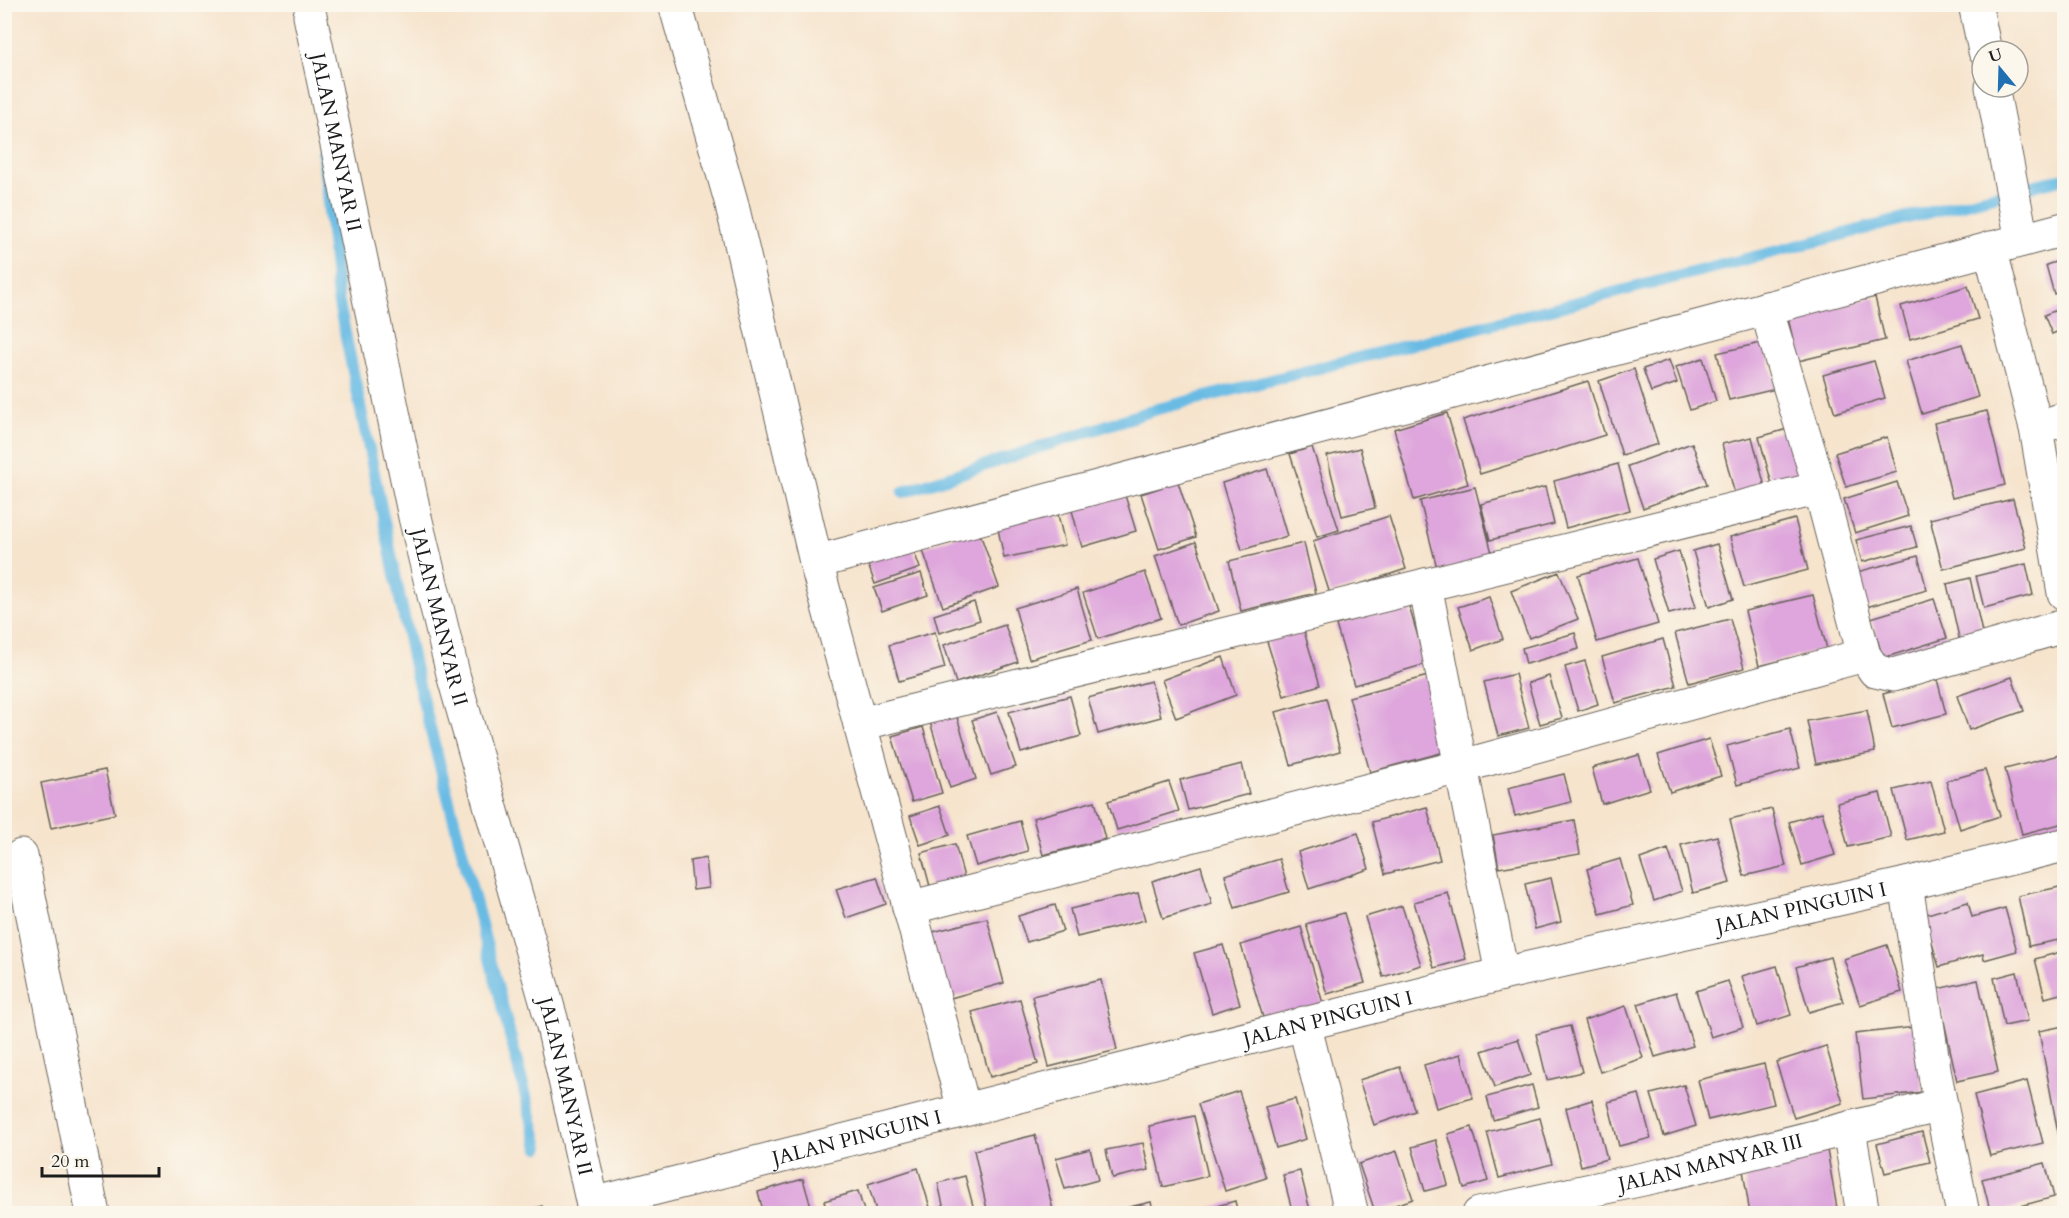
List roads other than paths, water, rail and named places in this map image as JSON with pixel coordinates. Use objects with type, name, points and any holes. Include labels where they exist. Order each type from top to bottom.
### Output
[{"type":"street","points":[[675,4],[731,201],[816,562],[964,1109]]},
{"type":"street","points":[[1976,4],[1983,39]]},
{"type":"street","name":"JALAN MANYAR II","points":[[309,16],[415,517],[454,678],[552,1022],[594,1209]]},
{"type":"street","points":[[1994,99],[2022,240]]},
{"type":"street","points":[[816,562],[2064,229]]},
{"type":"street","points":[[1990,248],[2050,423],[2064,593]]},
{"type":"street","points":[[1766,308],[1820,488],[1864,655],[1875,671],[1893,675],[2064,626]]},
{"type":"street","points":[[860,724],[1820,488]]},
{"type":"street","points":[[1425,585],[1502,974]]},
{"type":"street","points":[[909,908],[1462,766],[1864,655]]},
{"type":"street","name":"JALAN PINGUIN I","points":[[594,1209],[964,1109],[1304,1023],[1502,974],[1906,884],[2064,845]]},
{"type":"street","points":[[21,856],[93,1214]]},
{"type":"street","points":[[1906,884],[1941,1105],[1963,1214]]},
{"type":"street","points":[[1304,1023],[1352,1214]]},
{"type":"street","name":"JALAN MANYAR III","points":[[1479,1214],[1662,1175],[1849,1130],[1941,1105]]},
{"type":"street","points":[[1849,1130],[1863,1214]]},
{"type":"waterway","points":[[323,153],[338,299],[414,666],[539,1147]]},
{"type":"waterway","points":[[903,492],[1154,410],[2064,178]]}]
